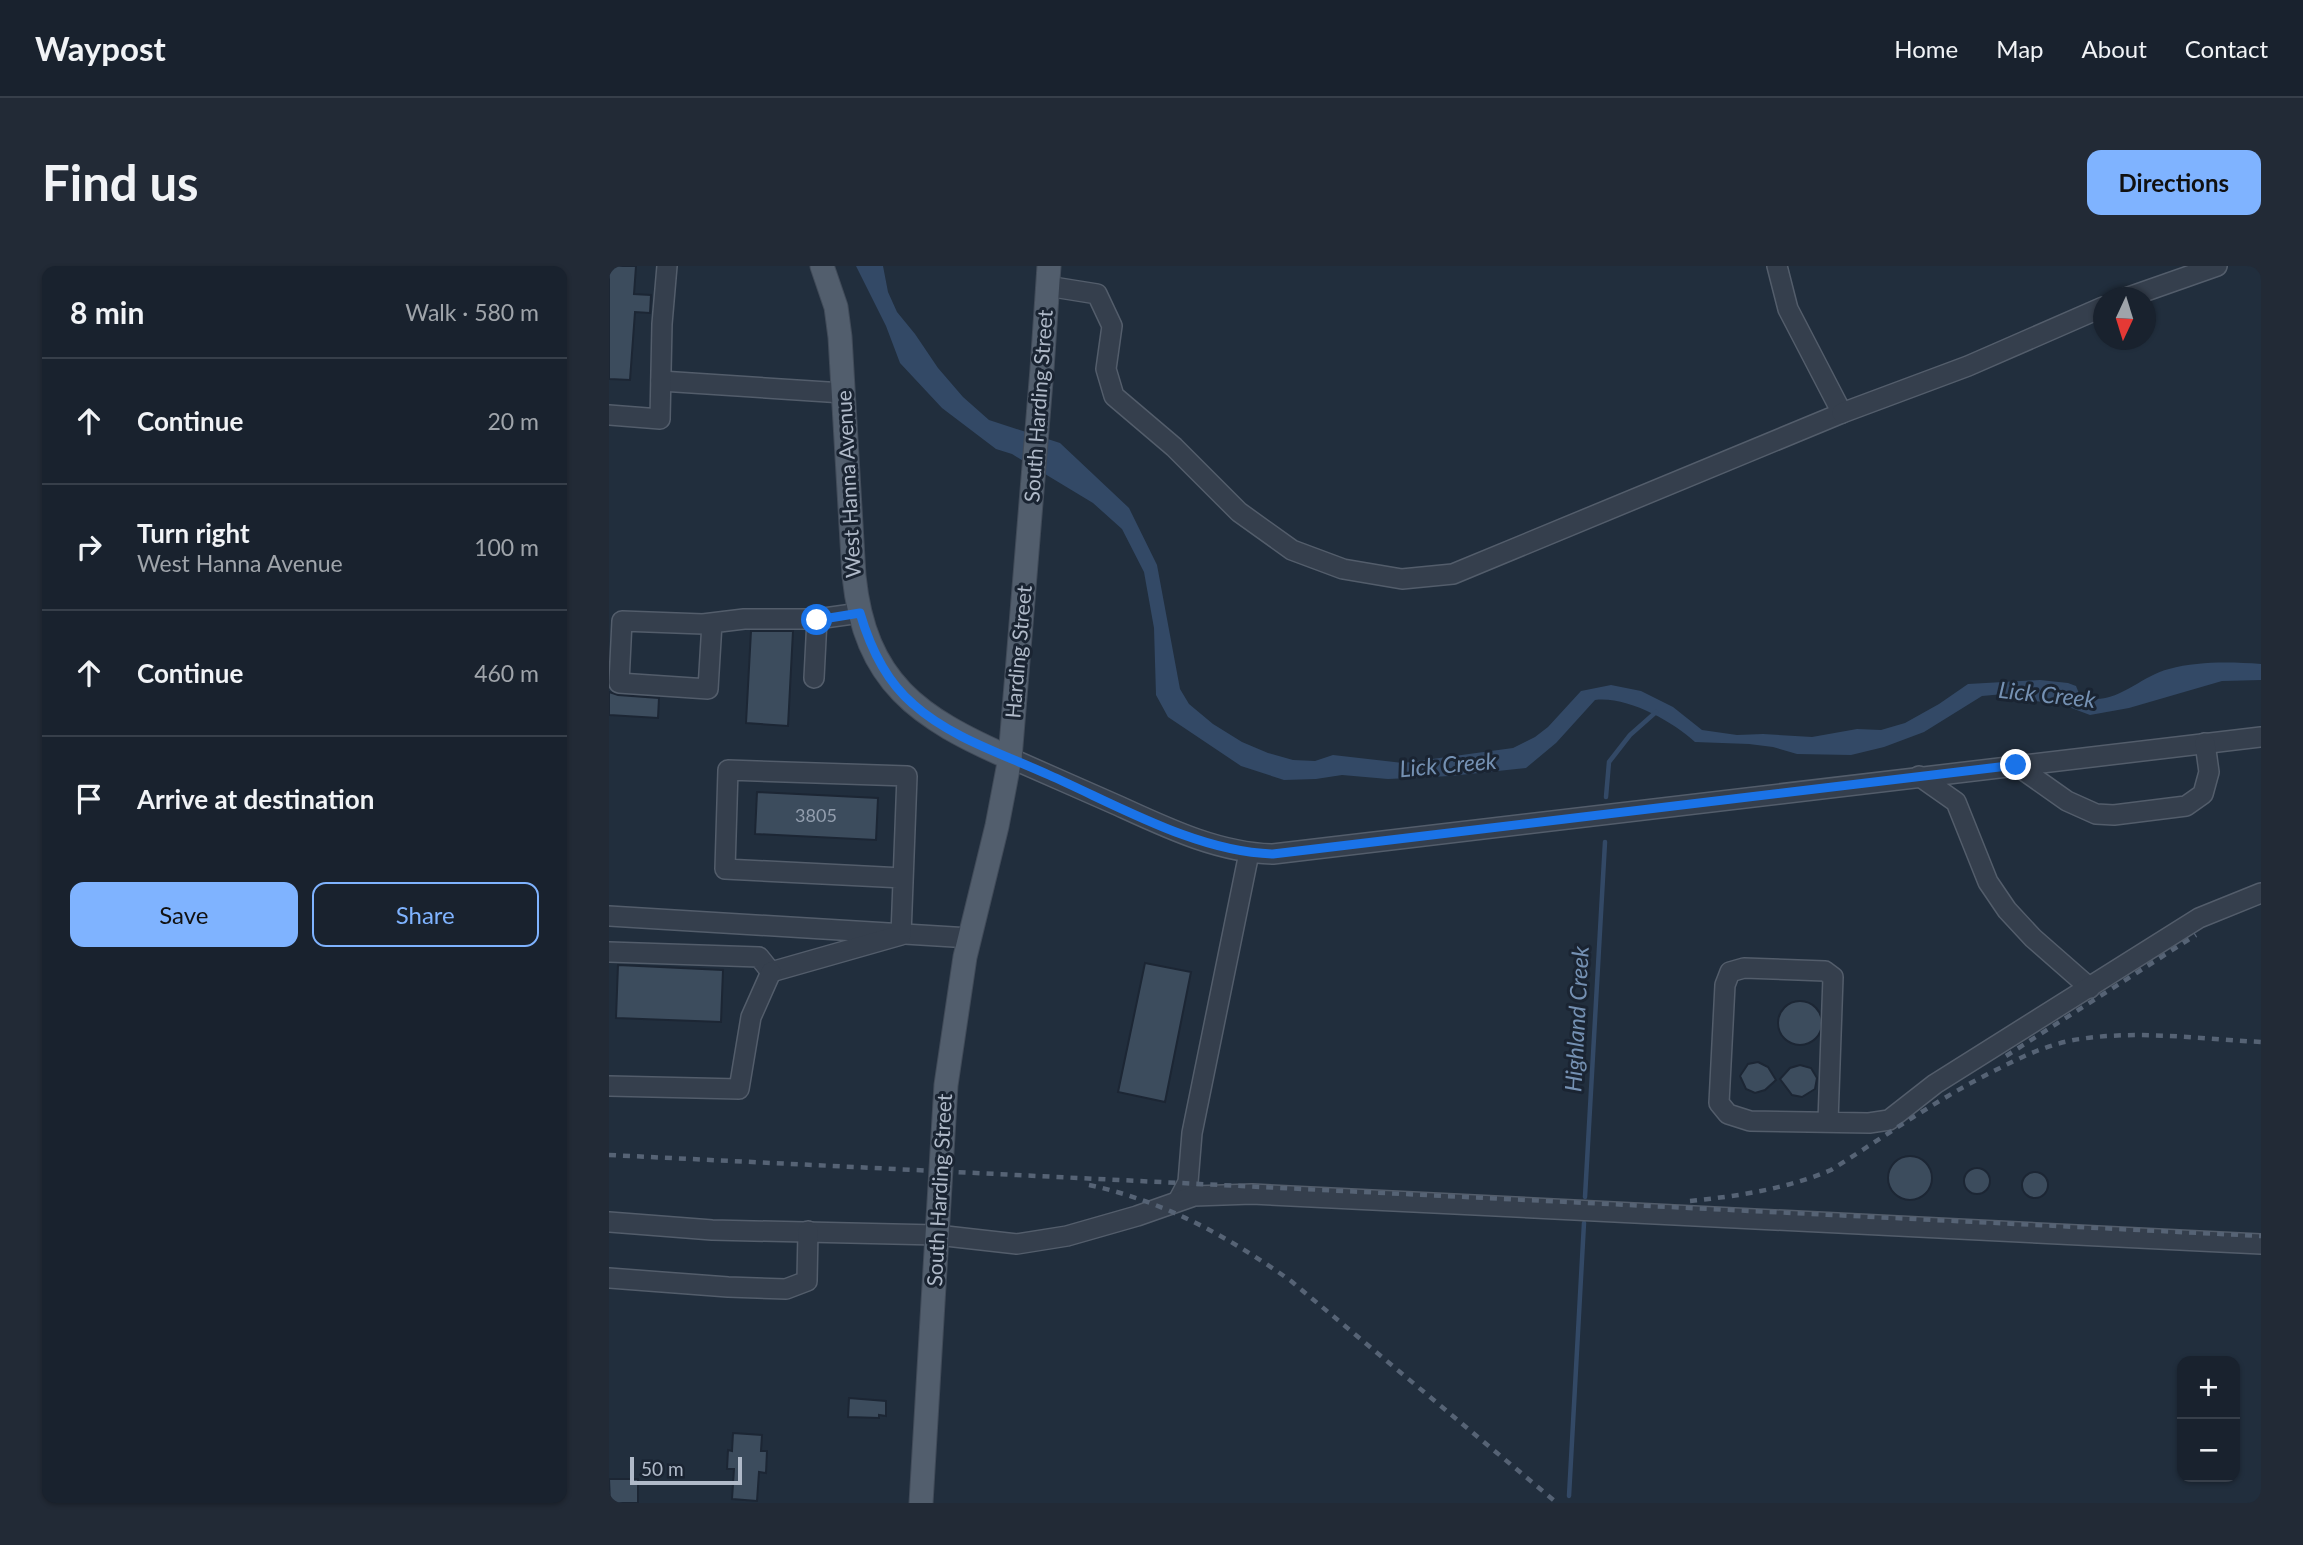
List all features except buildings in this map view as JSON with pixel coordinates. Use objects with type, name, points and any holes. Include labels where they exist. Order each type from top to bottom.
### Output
[{"type":"main road","name":"West Hanna Avenue","points":[[822,266],[836,307],[854,576],[866,631],[881,664],[911,702],[932,719],[967,739],[1010,758]]},
{"type":"main road","name":"South Harding Street","points":[[1028,546],[1048,276]]},
{"type":"main road","name":"Harding Street","points":[[983,881],[1010,758],[1028,546]]},
{"type":"main road","name":"South Harding Street","points":[[921,1503],[946,1085],[969,938],[983,881]]},
{"type":"lane","points":[[609,415],[660,419],[662,324],[667,266]]},
{"type":"lane","points":[[1777,266],[1788,309],[1842,413]]},
{"type":"lane","points":[[2156,287],[2217,266]]},
{"type":"lane","points":[[1048,276],[1097,294],[1112,326],[1105,369],[1114,396],[1174,447],[1239,512],[1292,550],[1343,569],[1402,579],[1453,574],[1842,413],[1968,366],[2093,311]]},
{"type":"lane","points":[[661,381],[843,393]]},
{"type":"lane","points":[[712,623],[708,689],[619,683],[622,621],[712,623],[744,619],[817,620],[860,613]]},
{"type":"lane","points":[[814,678],[817,620]]},
{"type":"lane","points":[[1010,758],[1206,842],[1249,853],[1273,854],[2261,737]]},
{"type":"lane","points":[[2016,765],[2067,801],[2096,814],[2114,815],[2186,806],[2203,794],[2209,772],[2204,743]]},
{"type":"lane","points":[[901,935],[907,776],[728,770],[725,869],[903,878]]},
{"type":"lane","points":[[1956,802],[1964,771]]},
{"type":"lane","points":[[1919,776],[1956,802],[1988,882],[2007,910],[2033,938],[2090,988]]},
{"type":"lane","points":[[1178,1201],[1188,1182],[1192,1133],[1249,853]]},
{"type":"lane","points":[[1828,1122],[1833,977],[1825,971],[1744,968],[1730,972],[1725,985],[1719,1103],[1728,1114],[1750,1121],[1869,1123],[1889,1120],[1935,1084],[2199,918],[2261,893]]},
{"type":"lane","points":[[609,916],[969,938]]},
{"type":"lane","points":[[771,972],[901,935]]},
{"type":"lane","points":[[609,951],[759,957],[771,972]]},
{"type":"lane","points":[[609,1086],[739,1089],[751,1017],[771,972]]},
{"type":"lane","points":[[609,1222],[712,1230],[937,1235],[1017,1244],[1067,1236],[1194,1196],[1252,1194],[2261,1244]]},
{"type":"lane","points":[[609,1278],[786,1289],[807,1282],[808,1231]]},
{"type":"water","name":"Lick Creek","points":[[856,266],[883,266],[888,292],[897,312],[963,397],[989,420],[1060,443],[1129,508],[1157,565],[1180,689],[1189,704],[1213,724],[1242,742],[1268,753],[1293,760],[1315,761],[1333,755],[1403,763],[1513,748],[1548,727],[1581,691],[1611,685],[1641,691],[1673,707],[1702,730],[1737,735],[1812,737],[1857,729],[1881,730],[1905,723],[1968,684],[2040,680],[2068,683],[2076,686],[2080,696],[2104,698],[2169,669],[2215,663],[2261,664],[2261,680],[2222,681],[2129,708],[2090,715],[2058,703],[2033,701],[2004,694],[1982,696],[1924,732],[1884,747],[1851,755],[1797,754],[1749,744],[1695,742],[1662,718],[1635,706],[1595,700],[1556,743],[1526,768],[1450,776],[1388,779],[1342,775],[1284,780],[1241,766],[1168,717],[1156,695],[1154,628],[1144,572],[1122,529],[1093,503],[1012,454],[996,449],[942,408],[900,363],[886,326]]},
{"type":"waterway","name":"Highland Creek","points":[[1606,797],[1609,762],[1630,735],[1656,712]]},
{"type":"waterway","name":"Highland Creek","points":[[1585,1197],[1605,842]]},
{"type":"waterway","name":"Highland Creek","points":[[1569,1496],[1584,1223]]},
{"type":"railway","points":[[2006,1056],[2196,935]]},
{"type":"railway","points":[[1690,1201],[1762,1191],[1831,1170],[1956,1091],[2019,1059],[2059,1043],[2125,1035],[2261,1042]]},
{"type":"railway","points":[[609,1155],[2261,1236]]},
{"type":"railway","points":[[1089,1185],[1143,1201],[1195,1222],[1268,1265],[1291,1281],[1557,1503]]},
{"type":"route","points":[[817,620],[860,613],[876,653],[899,690],[923,712],[967,739],[1155,822],[1206,842],[1249,853],[1273,854],[2016,765]]}]
